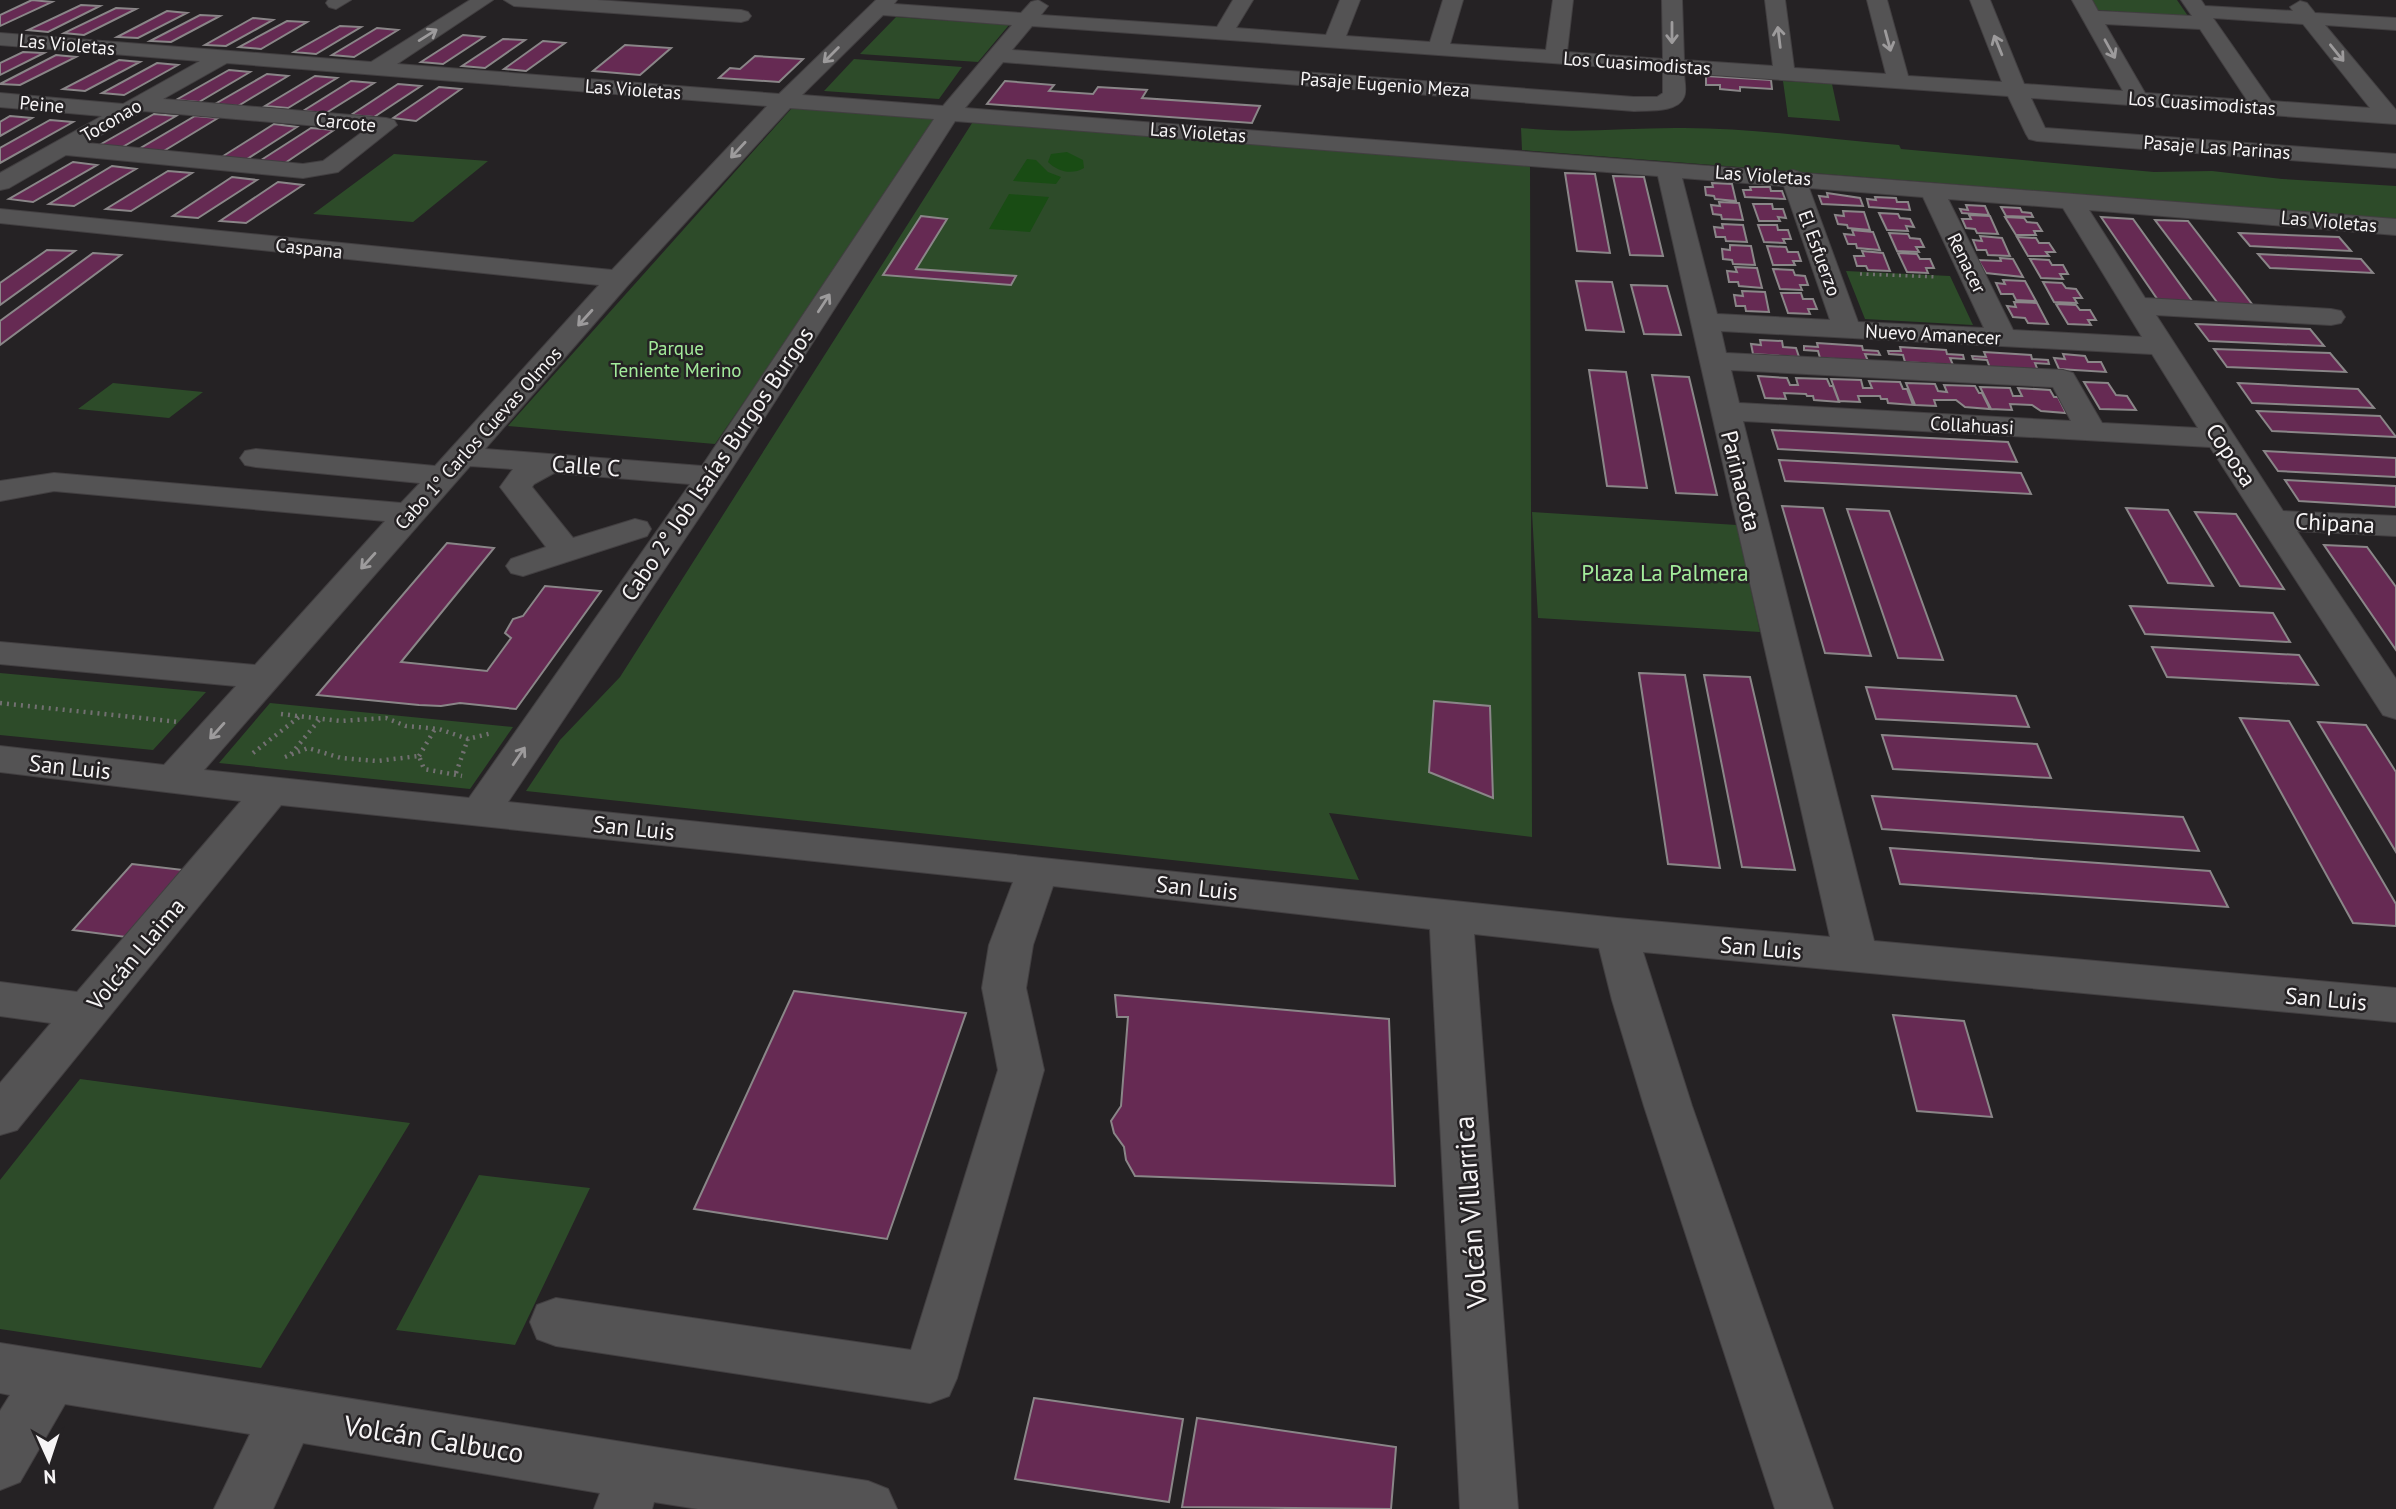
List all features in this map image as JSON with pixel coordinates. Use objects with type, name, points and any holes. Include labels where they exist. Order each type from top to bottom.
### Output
[{"type":"street","points":[[373,70],[483,0]]},
{"type":"street","points":[[514,0],[741,16]]},
{"type":"street","name":"Cabo 2° Job Isaías Burgos Burgos","points":[[487,802],[711,476],[949,113],[1043,0]]},
{"type":"street","points":[[1223,34],[1243,0]]},
{"type":"street","points":[[1333,41],[1350,0]]},
{"type":"street","points":[[1438,49],[1453,0]]},
{"type":"street","points":[[1556,57],[1563,0]]},
{"type":"street","name":"Pasaje Eugenio Meza","points":[[998,55],[1634,104],[1661,103],[1674,96],[1672,0]]},
{"type":"street","points":[[1775,0],[1784,74]]},
{"type":"street","points":[[1877,0],[1899,82]]},
{"type":"street","points":[[1980,0],[2016,90]]},
{"type":"street","points":[[2058,0],[2086,6],[2396,24]]},
{"type":"street","points":[[2295,0],[2392,117]]},
{"type":"street","name":"Los Cuasimodistas","points":[[882,5],[1027,20],[2392,117]]},
{"type":"street","name":"Cabo 1° Carlos Cuevas Olmos","points":[[185,767],[221,726],[269,692],[410,514],[619,279],[785,100],[882,5]]},
{"type":"street","points":[[2086,6],[2138,99]]},
{"type":"street","points":[[2198,11],[2264,108]]},
{"type":"street","name":"Las Violetas","points":[[0,38],[373,70],[1793,177],[2396,227]]},
{"type":"street","points":[[1462,90],[1470,51]]},
{"type":"street","name":"Toconao","points":[[0,183],[222,57]]},
{"type":"street","name":"Pasaje Las Parinas","points":[[2016,90],[2037,134],[2396,161]]},
{"type":"street","name":"Peine","points":[[0,100],[132,107]]},
{"type":"street","name":"Carcote","points":[[62,148],[303,172],[330,167],[386,125],[132,107]]},
{"type":"street","name":"Parinacota","points":[[1668,168],[1856,957]]},
{"type":"street","name":"El Esfuerzo","points":[[1793,177],[1847,330]]},
{"type":"street","name":"Renacer","points":[[1931,189],[2003,338]]},
{"type":"street","name":"Coposa","points":[[2070,200],[2219,438],[2396,707]]},
{"type":"street","name":"Caspana","points":[[0,216],[619,279]]},
{"type":"street","points":[[2135,306],[2331,317]]},
{"type":"street","name":"Nuevo Amanecer","points":[[1705,322],[2161,346]]},
{"type":"street","points":[[1713,361],[2063,379],[2092,431]]},
{"type":"street","name":"Collahuasi","points":[[1724,411],[2219,438]]},
{"type":"street","name":"Calle C","points":[[256,458],[453,466],[549,463],[711,476]]},
{"type":"street","points":[[549,463],[523,477],[516,486],[566,551]]},
{"type":"street","points":[[0,491],[15,486],[54,482],[410,514]]},
{"type":"street","name":"Chipana","points":[[2274,520],[2396,526]]},
{"type":"street","points":[[523,566],[635,529]]},
{"type":"street","points":[[0,653],[269,692]]},
{"type":"street","name":"San Luis","points":[[0,760],[185,767],[275,765],[487,802],[1038,870],[1617,934],[2396,1005]]},
{"type":"street","name":"Volcán Llaima","points":[[0,1116],[88,1011],[275,765]]},
{"type":"street","points":[[556,1322],[930,1378],[1021,1070],[1004,988],[1011,945],[1038,870]]},
{"type":"street","name":"Volcán Villarrica","points":[[1451,916],[1489,1509]]},
{"type":"street","points":[[1617,934],[1634,1000],[1668,1106],[1804,1509]]},
{"type":"street","points":[[0,999],[88,1011]]},
{"type":"street","points":[[0,1463],[26,1373]]},
{"type":"street","name":"Volcán Calbuco","points":[[26,1373],[288,1416],[629,1490],[868,1509]]},
{"type":"street","points":[[243,1509],[288,1416]]},
{"type":"path","points":[[1827,273],[1974,278]]},
{"type":"path","points":[[269,692],[279,713],[340,721],[386,718],[406,726],[435,729],[468,738],[499,732]]},
{"type":"path","points":[[0,703],[221,726]]},
{"type":"path","points":[[253,753],[300,716]]},
{"type":"path","points":[[275,765],[320,719]]},
{"type":"path","points":[[419,756],[435,729]]},
{"type":"path","points":[[456,773],[468,738]]},
{"type":"path","points":[[275,765],[308,748],[341,758],[377,761],[419,756]]},
{"type":"path","points":[[185,767],[231,751],[253,753],[275,765]]},
{"type":"path","points":[[419,756],[424,769],[456,773],[487,802]]},
{"type":"green space","points":[[2091,0],[2177,0],[2188,16],[2097,10]]},
{"type":"green space","points":[[896,17],[1009,25],[978,62],[860,54]]},
{"type":"green space","points":[[854,59],[962,67],[939,99],[824,91]]},
{"type":"green space","points":[[1783,81],[1832,84],[1840,121],[1788,117]]},
{"type":"green space","name":"Parque Teniente Merino","points":[[792,108],[939,118],[715,444],[508,426]]},
{"type":"green space","points":[[974,120],[1530,162],[1532,837],[1329,813],[1359,880],[526,791],[560,740],[620,677]]},
{"type":"green space","points":[[1521,128],[1560,131],[1731,129],[1899,145],[1901,149],[2154,172],[2212,171],[2282,179],[2396,186],[2396,219],[1522,150]]},
{"type":"green space","points":[[394,154],[488,161],[413,222],[313,214]]},
{"type":"green space","points":[[1846,271],[1950,276],[1973,325],[1865,319]]},
{"type":"green space","points":[[113,383],[203,392],[169,418],[78,409]]},
{"type":"green space","name":"Plaza La Palmera","points":[[1532,512],[1737,525],[1760,632],[1538,618]]},
{"type":"green space","points":[[0,673],[206,692],[153,750],[0,735]]},
{"type":"green space","points":[[270,703],[513,727],[470,789],[219,763]]},
{"type":"green space","points":[[80,1079],[410,1123],[261,1368],[0,1329],[0,1180]]},
{"type":"green space","points":[[479,1175],[590,1188],[515,1345],[396,1330]]},
{"type":"shaded area","points":[[1067,152],[1083,160],[1084,168],[1065,171],[1048,162],[1051,154]]},
{"type":"shaded area","points":[[1027,159],[1036,160],[1048,172],[1061,177],[1056,184],[1013,181]]},
{"type":"shaded area","points":[[1009,194],[1049,197],[1030,232],[989,229]]},
{"type":"building","points":[[32,0],[52,2],[0,26],[0,15]]},
{"type":"building","points":[[81,5],[100,6],[48,32],[28,30]]},
{"type":"building","points":[[116,8],[136,9],[84,35],[64,33]]},
{"type":"building","points":[[167,11],[187,13],[138,38],[117,37]]},
{"type":"building","points":[[200,15],[220,16],[171,42],[150,41]]},
{"type":"building","points":[[253,18],[273,20],[226,46],[205,45]]},
{"type":"building","points":[[287,21],[307,22],[261,49],[239,47]]},
{"type":"building","points":[[340,26],[361,27],[316,54],[294,52]]},
{"type":"building","points":[[377,28],[398,30],[354,57],[332,55]]},
{"type":"building","points":[[463,35],[484,37],[443,64],[421,62]]},
{"type":"building","points":[[503,39],[525,40],[485,68],[462,66]]},
{"type":"building","points":[[543,41],[565,43],[526,71],[504,69]]},
{"type":"building","points":[[625,45],[671,48],[640,75],[593,71]]},
{"type":"building","points":[[23,52],[44,53],[0,75],[0,63]]},
{"type":"building","points":[[56,55],[76,57],[20,85],[0,84]]},
{"type":"building","points":[[755,56],[803,59],[779,82],[719,78],[730,68],[740,69]]},
{"type":"building","points":[[119,60],[140,62],[85,91],[63,89]]},
{"type":"building","points":[[157,63],[178,65],[124,95],[102,93]]},
{"type":"building","points":[[229,70],[250,72],[199,102],[176,100]]},
{"type":"building","points":[[267,74],[288,76],[238,106],[215,104]]},
{"type":"building","points":[[315,76],[337,78],[288,108],[265,106]]},
{"type":"building","points":[[1706,76],[1771,80],[1772,89],[1720,89],[1720,85],[1706,85]]},
{"type":"building","points":[[351,81],[374,83],[326,113],[303,111]]},
{"type":"building","points":[[1005,81],[1054,85],[1049,91],[1093,94],[1098,87],[1147,90],[1142,98],[1260,106],[1252,123],[987,104]]},
{"type":"building","points":[[398,84],[421,86],[374,117],[351,115]]},
{"type":"building","points":[[439,87],[461,89],[416,121],[393,118]]},
{"type":"building","points":[[154,114],[176,116],[119,149],[96,147]]},
{"type":"building","points":[[10,116],[32,118],[0,136],[0,122]]},
{"type":"building","points":[[195,116],[218,118],[162,152],[139,149]]},
{"type":"building","points":[[50,120],[73,122],[0,163],[0,148]]},
{"type":"building","points":[[274,124],[297,127],[244,161],[220,158]]},
{"type":"building","points":[[311,128],[334,130],[282,165],[258,162]]},
{"type":"building","points":[[73,162],[97,165],[33,202],[9,199]]},
{"type":"building","points":[[112,166],[136,169],[74,206],[49,204]]},
{"type":"building","points":[[168,171],[192,173],[131,211],[106,209]]},
{"type":"building","points":[[1565,173],[1595,174],[1610,253],[1577,251]]},
{"type":"building","points":[[1613,176],[1644,177],[1663,256],[1630,255]]},
{"type":"building","points":[[232,177],[257,180],[198,218],[173,216]]},
{"type":"building","points":[[278,182],[303,185],[246,223],[220,221]]},
{"type":"building","points":[[1712,183],[1732,184],[1736,201],[1715,199],[1714,196],[1706,195],[1705,187],[1713,187]]},
{"type":"building","points":[[1750,187],[1770,187],[1771,191],[1782,191],[1785,199],[1745,197],[1743,190],[1751,190]]},
{"type":"building","points":[[1827,193],[1860,198],[1863,206],[1822,204],[1819,196],[1828,197]]},
{"type":"building","points":[[1875,197],[1896,198],[1897,202],[1908,202],[1910,210],[1869,207],[1867,199],[1876,200]]},
{"type":"building","points":[[1719,202],[1739,203],[1743,220],[1722,219],[1721,215],[1713,214],[1711,205],[1720,206]]},
{"type":"building","points":[[1753,204],[1772,204],[1773,209],[1783,209],[1786,218],[1778,217],[1780,221],[1759,221]]},
{"type":"building","points":[[1966,205],[1985,206],[1989,215],[1962,213],[1960,209],[1968,210]]},
{"type":"building","points":[[2001,207],[2020,208],[2022,212],[2031,213],[2033,217],[2006,216]]},
{"type":"building","points":[[1843,211],[1864,212],[1870,230],[1838,224],[1835,215],[1844,216]]},
{"type":"building","points":[[1879,213],[1898,214],[1900,218],[1910,219],[1914,227],[1906,226],[1908,231],[1887,230]]},
{"type":"building","points":[[1969,215],[1990,216],[1998,234],[1977,233],[1975,229],[1966,228],[1962,219],[1971,219]]},
{"type":"building","points":[[921,216],[947,219],[916,269],[1016,276],[1011,285],[883,275]]},
{"type":"building","points":[[2005,217],[2024,218],[2027,222],[2037,223],[2042,231],[2034,231],[2036,235],[2016,235]]},
{"type":"building","points":[[2101,217],[2133,219],[2195,305],[2160,303]]},
{"type":"building","points":[[2155,220],[2188,221],[2255,308],[2220,306]]},
{"type":"building","points":[[1722,224],[1743,225],[1747,242],[1726,241],[1725,237],[1716,237],[1714,227],[1723,228]]},
{"type":"building","points":[[1758,225],[1777,225],[1778,230],[1788,230],[1791,239],[1783,239],[1785,243],[1764,242]]},
{"type":"building","points":[[1852,230],[1873,232],[1880,250],[1857,248],[1856,244],[1848,244],[1844,234],[1854,235]]},
{"type":"building","points":[[1889,233],[1908,234],[1910,238],[1920,239],[1924,247],[1916,247],[1919,252],[1897,251]]},
{"type":"building","points":[[2239,233],[2339,237],[2351,251],[2250,246]]},
{"type":"building","points":[[1980,236],[2002,238],[2010,256],[1988,255],[1986,250],[1977,250],[1973,240],[1982,241]]},
{"type":"building","points":[[2017,237],[2036,238],[2039,243],[2049,243],[2055,252],[2046,252],[2049,256],[2028,256]]},
{"type":"building","points":[[1730,245],[1751,246],[1755,265],[1733,264],[1732,260],[1723,259],[1722,249],[1730,250]]},
{"type":"building","points":[[1767,246],[1786,247],[1788,252],[1798,252],[1801,261],[1793,261],[1795,265],[1773,265]]},
{"type":"building","points":[[47,250],[75,251],[0,305],[0,283]]},
{"type":"building","points":[[1862,251],[1883,253],[1890,271],[1868,270],[1866,266],[1857,266],[1854,256],[1864,256]]},
{"type":"building","points":[[93,253],[121,255],[0,345],[0,321]]},
{"type":"building","points":[[1898,253],[1917,254],[1920,259],[1930,259],[1934,268],[1926,268],[1928,273],[1907,272]]},
{"type":"building","points":[[2258,254],[2361,259],[2373,273],[2270,268]]},
{"type":"building","points":[[2000,258],[2013,259],[2023,277],[1986,273],[1978,260],[2001,261]]},
{"type":"building","points":[[2030,259],[2049,260],[2052,265],[2063,265],[2068,274],[2060,274],[2063,279],[2041,278]]},
{"type":"building","points":[[1735,267],[1757,268],[1762,288],[1739,286],[1738,282],[1729,282],[1727,271],[1737,272]]},
{"type":"building","points":[[1773,269],[1793,270],[1795,275],[1805,276],[1808,285],[1800,285],[1802,290],[1780,289]]},
{"type":"building","points":[[2003,280],[2025,281],[2036,301],[2016,300],[2013,294],[2001,294],[1996,283],[2005,284]]},
{"type":"building","points":[[1576,281],[1612,282],[1624,332],[1586,330]]},
{"type":"building","points":[[2043,282],[2062,283],[2066,288],[2076,289],[2082,298],[2074,298],[2077,303],[2054,302]]},
{"type":"building","points":[[1631,285],[1667,286],[1681,335],[1644,334]]},
{"type":"building","points":[[1742,291],[1765,292],[1769,312],[1746,311],[1745,306],[1736,306],[1734,295],[1743,296]]},
{"type":"building","points":[[1781,293],[1801,293],[1803,299],[1813,299],[1817,309],[1808,309],[1810,314],[1788,313]]},
{"type":"building","points":[[2014,302],[2037,303],[2048,324],[2028,323],[2025,318],[2013,317],[2007,306],[2016,307]]},
{"type":"building","points":[[2056,304],[2076,305],[2080,310],[2090,310],[2096,320],[2088,320],[2091,325],[2068,324]]},
{"type":"building","points":[[2196,324],[2310,329],[2324,346],[2209,341]]},
{"type":"building","points":[[1760,340],[1782,341],[1783,347],[1796,348],[1799,357],[1753,354],[1751,344],[1761,345]]},
{"type":"building","points":[[1817,343],[1862,346],[1863,350],[1878,351],[1880,355],[1865,354],[1868,361],[1820,358],[1818,351],[1804,350],[1804,346],[1818,347]]},
{"type":"building","points":[[1900,347],[1946,350],[1947,354],[1963,355],[1964,359],[1950,358],[1953,365],[1905,362],[1903,355],[1889,354],[1888,351],[1901,351]]},
{"type":"building","points":[[2214,349],[2330,353],[2346,372],[2227,367]]},
{"type":"building","points":[[1984,352],[2031,355],[2032,359],[2048,360],[2049,364],[2035,363],[2038,371],[1990,368],[1987,360],[1973,359],[1972,356],[1986,357]]},
{"type":"building","points":[[2063,354],[2085,356],[2088,362],[2101,362],[2106,372],[2059,369],[2054,358],[2065,359]]},
{"type":"building","points":[[1589,370],[1626,372],[1647,488],[1607,486]]},
{"type":"building","points":[[1652,375],[1689,377],[1717,495],[1676,493]]},
{"type":"building","points":[[1758,376],[1787,378],[1790,385],[1798,385],[1796,378],[1827,379],[1839,402],[1814,400],[1813,396],[1806,394],[1784,393],[1786,399],[1765,398]]},
{"type":"building","points":[[1831,379],[1861,380],[1863,388],[1872,388],[1869,381],[1900,382],[1903,389],[1907,389],[1913,405],[1888,403],[1887,399],[1881,399],[1880,396],[1858,396],[1860,402],[1839,401]]},
{"type":"building","points":[[2084,382],[2108,383],[2116,395],[2127,396],[2136,410],[2100,409]]},
{"type":"building","points":[[1906,383],[1935,384],[1938,391],[1947,392],[1944,385],[1975,386],[1990,409],[1965,407],[1956,400],[1934,400],[1936,406],[1915,405]]},
{"type":"building","points":[[2238,383],[2358,389],[2374,408],[2252,403]]},
{"type":"building","points":[[1980,387],[2010,388],[2013,396],[2022,396],[2018,388],[2050,390],[2054,397],[2058,397],[2066,413],[2041,411],[2032,405],[2010,404],[2012,410],[1991,409]]},
{"type":"building","points":[[2257,411],[2380,416],[2396,437],[2272,431]]},
{"type":"building","points":[[1772,430],[2008,442],[2017,462],[1778,449]]},
{"type":"building","points":[[2264,451],[2396,458],[2396,477],[2278,471]]},
{"type":"building","points":[[1779,460],[2021,473],[2031,494],[1785,481]]},
{"type":"building","points":[[2285,480],[2396,486],[2396,507],[2299,501]]},
{"type":"building","points":[[1782,506],[1823,508],[1871,656],[1825,653]]},
{"type":"building","points":[[2126,508],[2168,510],[2213,586],[2168,583]]},
{"type":"building","points":[[1847,509],[1889,511],[1943,660],[1898,658]]},
{"type":"building","points":[[2195,512],[2236,514],[2284,589],[2240,586]]},
{"type":"building","points":[[447,543],[494,548],[401,662],[487,671],[511,638],[505,633],[513,619],[523,616],[545,586],[601,591],[516,709],[460,703],[419,705],[317,695]]},
{"type":"building","points":[[2324,545],[2367,547],[2396,587],[2396,650]]},
{"type":"building","points":[[2130,606],[2273,613],[2290,642],[2145,634]]},
{"type":"building","points":[[2152,647],[2299,655],[2318,685],[2167,677]]},
{"type":"building","points":[[1639,673],[1685,675],[1720,868],[1668,864]]},
{"type":"building","points":[[1704,675],[1750,677],[1795,870],[1742,867]]},
{"type":"building","points":[[1866,687],[2016,696],[2029,727],[1876,719]]},
{"type":"building","points":[[1434,701],[1490,706],[1493,798],[1429,772]]},
{"type":"building","points":[[2240,718],[2289,721],[2396,904],[2396,926],[2353,923]]},
{"type":"building","points":[[2318,722],[2366,725],[2396,772],[2396,852]]},
{"type":"building","points":[[1882,735],[2037,744],[2051,778],[1893,769]]},
{"type":"building","points":[[1872,796],[2183,817],[2199,851],[1882,829]]},
{"type":"building","points":[[1890,848],[2210,871],[2228,907],[1900,884]]},
{"type":"building","points":[[132,864],[183,870],[126,937],[73,930]]},
{"type":"building","points":[[794,991],[966,1013],[887,1239],[694,1209]]},
{"type":"building","points":[[1115,995],[1389,1019],[1395,1186],[1135,1176],[1111,1121],[1121,1106],[1128,1017],[1117,1017]]},
{"type":"building","points":[[1893,1015],[1964,1021],[1992,1117],[1917,1111]]},
{"type":"building","points":[[1034,1398],[1183,1419],[1169,1502],[1015,1479]]},
{"type":"building","points":[[1197,1418],[1396,1447],[1391,1509],[1182,1507]]}]
